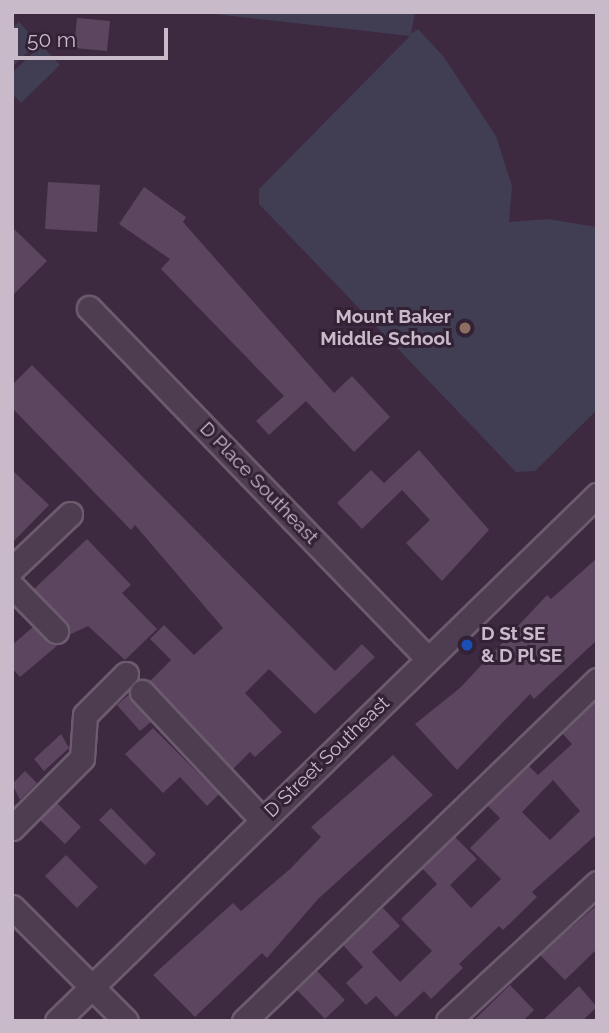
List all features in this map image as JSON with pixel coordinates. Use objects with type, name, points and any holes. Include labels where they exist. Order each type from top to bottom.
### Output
[{"type":"street","name":"D Place Southeast","points":[[89,308],[428,659]]},
{"type":"street","name":"D Street Southeast","points":[[57,1021],[597,495]]},
{"type":"street","points":[[12,569],[69,514]]},
{"type":"street","points":[[12,586],[56,631]]},
{"type":"street","points":[[12,828],[82,758],[85,715],[126,674]]},
{"type":"street","points":[[250,1019],[597,680]]},
{"type":"street","points":[[142,692],[262,820]]},
{"type":"street","points":[[448,1021],[597,883]]},
{"type":"street","points":[[12,907],[126,1021]]},
{"type":"shaded area","points":[[196,12],[415,12],[411,34],[418,29],[444,57],[496,136],[512,186],[509,222],[548,219],[597,227],[597,410],[535,471],[516,472],[259,204],[259,189],[410,36]]},
{"type":"shaded area","points":[[19,22],[38,42],[12,67],[12,28]]},
{"type":"shaded area","points":[[41,45],[60,65],[21,103],[12,94],[12,73]]},
{"type":"building","points":[[77,18],[110,21],[107,51],[74,48]]},
{"type":"building","points":[[48,182],[100,185],[97,232],[45,229]]},
{"type":"building","points":[[144,187],[186,217],[183,222],[334,393],[352,376],[390,417],[354,452],[306,401],[269,435],[256,421],[284,396],[161,269],[170,259],[119,224]]},
{"type":"building","points":[[12,227],[47,261],[12,296]]},
{"type":"building","points":[[32,365],[335,671],[362,644],[375,657],[315,714],[269,669],[245,693],[282,732],[255,757],[250,752],[233,769],[150,681],[171,660],[150,639],[164,625],[194,655],[223,628],[135,525],[131,530],[12,408],[12,385]]},
{"type":"building","points":[[419,450],[489,530],[442,581],[406,543],[430,520],[402,490],[362,529],[337,503],[371,470],[384,483]]},
{"type":"building","points":[[12,470],[49,505],[12,543]]},
{"type":"building","points":[[87,539],[131,585],[122,593],[157,629],[125,660],[88,626],[69,635],[66,621],[34,589]]},
{"type":"building","points":[[597,558],[597,640],[534,699],[530,694],[457,770],[415,724],[460,688],[547,595],[551,599]]},
{"type":"building","points":[[33,627],[58,645],[20,677],[12,668],[12,645]]},
{"type":"building","points":[[128,695],[151,722],[140,731],[117,705]]},
{"type":"building","points":[[597,700],[597,834],[532,892],[537,897],[503,930],[499,926],[459,964],[463,968],[431,999],[424,991],[396,1017],[376,996],[366,1005],[346,983],[363,967],[343,945],[383,908],[400,926],[372,952],[400,982],[432,951],[401,919],[437,884],[422,868],[455,837],[477,859],[450,885],[471,908],[501,879],[470,848],[500,818],[487,805],[529,766],[538,775],[572,744],[562,733]],"holes":[[[553,780],[580,811],[550,840],[522,812]]]},
{"type":"building","points":[[153,728],[219,794],[207,806],[180,777],[163,793],[125,754]]},
{"type":"building","points":[[61,734],[69,748],[44,771],[34,759]]},
{"type":"building","points":[[393,755],[433,795],[318,899],[267,958],[262,953],[195,1017],[153,975],[233,903],[241,911],[290,869],[321,837],[311,827]]},
{"type":"building","points":[[25,771],[37,783],[20,800],[12,784]]},
{"type":"building","points":[[57,803],[81,827],[65,844],[40,820]]},
{"type":"building","points":[[111,808],[156,854],[145,865],[99,820]]},
{"type":"building","points":[[66,855],[98,887],[77,908],[45,876]]},
{"type":"building","points":[[597,905],[597,949],[565,980],[540,955]]},
{"type":"building","points":[[317,971],[345,1000],[325,1019],[297,990]]},
{"type":"building","points":[[510,985],[534,1010],[523,1021],[473,1021]]},
{"type":"building","points":[[579,986],[597,1007],[582,1021],[542,1021]]},
{"type":"place","name":"Mount Baker Middle School","points":[[465,328]]},
{"type":"place","name":"D St SE & D Pl SE","points":[[467,645]]}]
